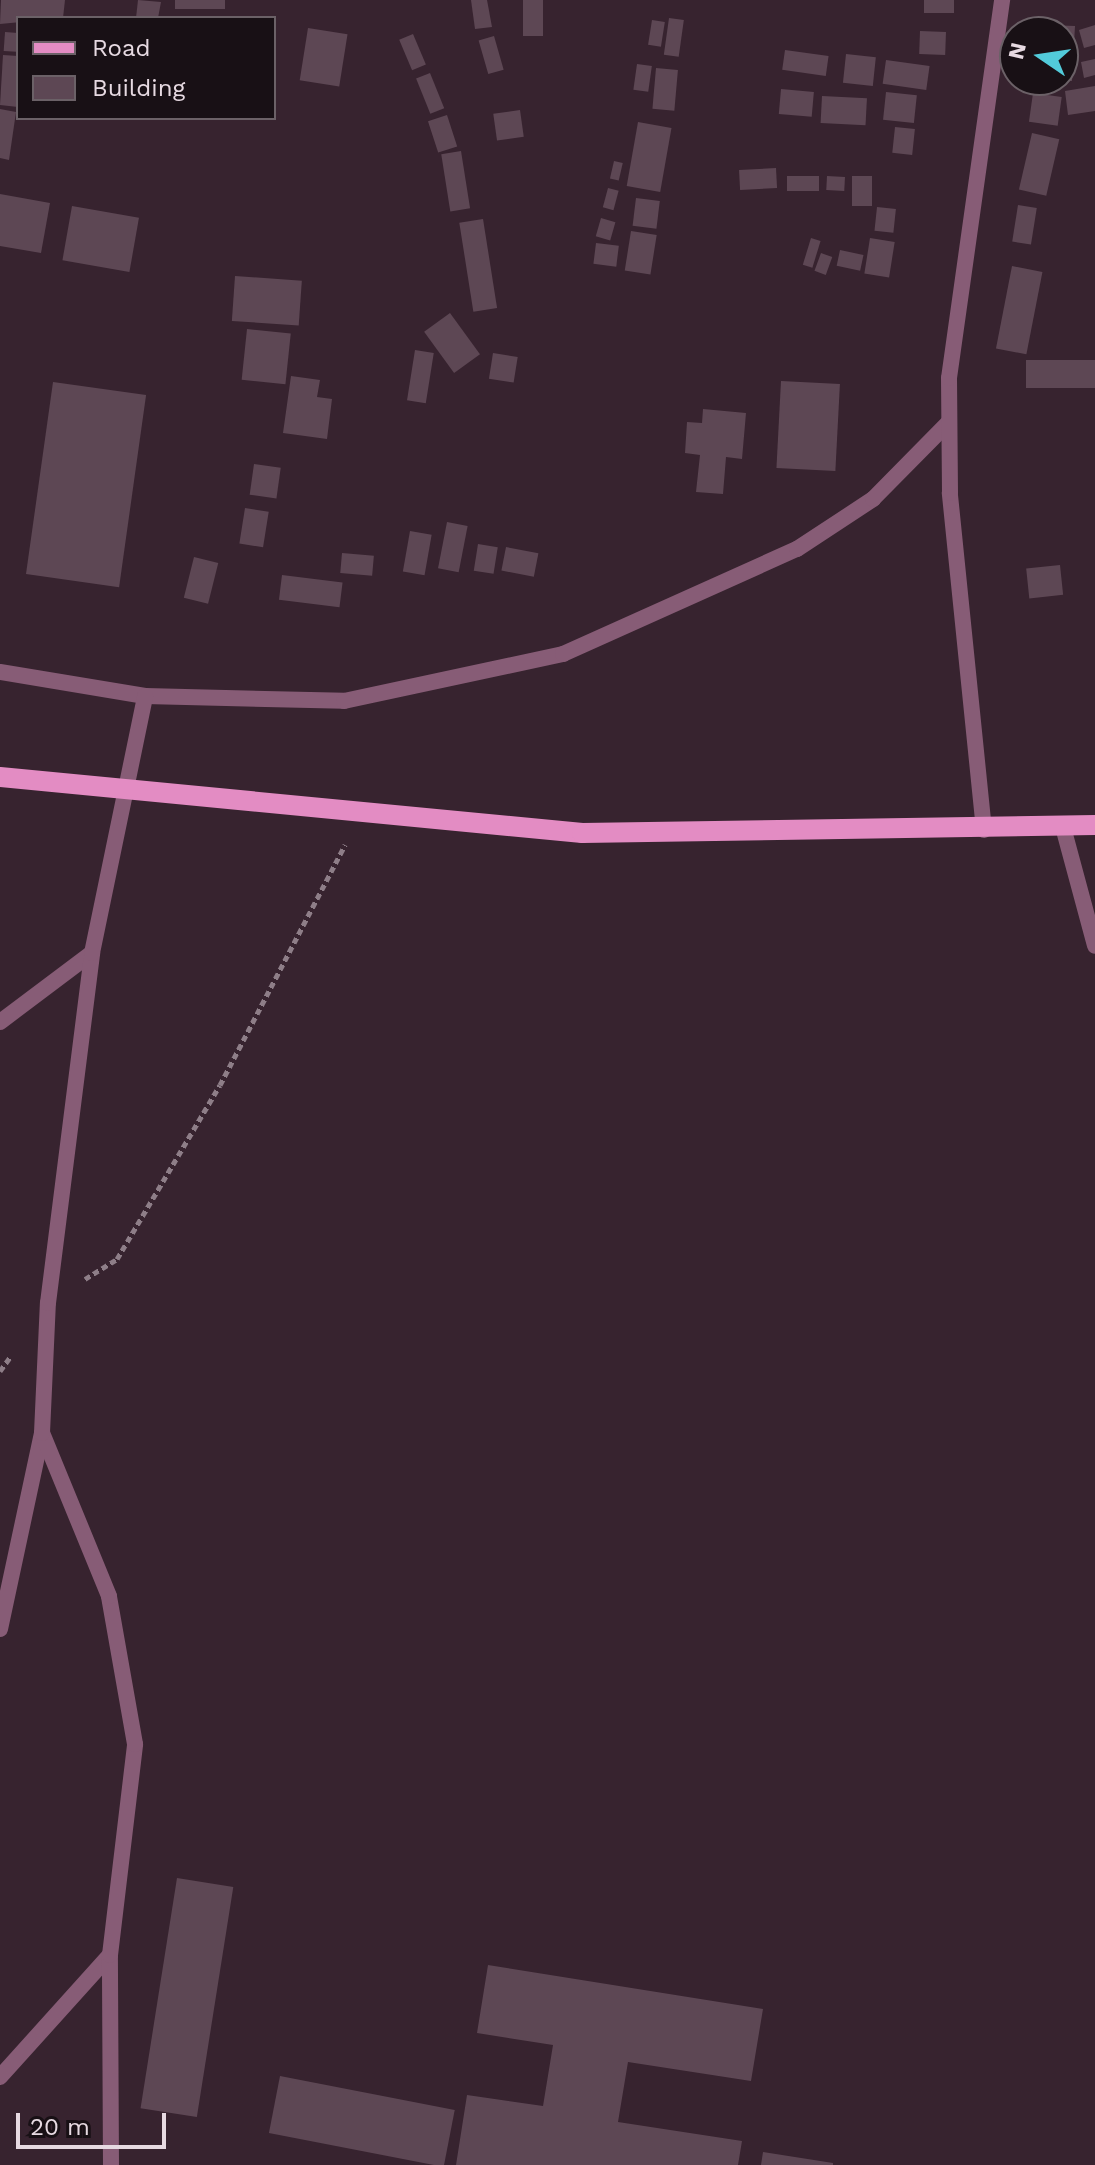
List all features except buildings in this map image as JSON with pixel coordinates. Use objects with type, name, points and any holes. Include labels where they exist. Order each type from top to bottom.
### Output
[{"type":"main road","points":[[0,777],[360,816],[582,833],[984,830],[1095,825]]},
{"type":"street","points":[[984,830],[949,422],[964,237],[1002,0]]},
{"type":"street","points":[[0,672],[145,696],[344,701],[563,654],[797,549],[873,499],[949,422]]},
{"type":"street","points":[[0,1629],[42,1433],[48,1303],[92,953],[130,792],[145,696]]},
{"type":"street","points":[[1063,827],[1095,946]]},
{"type":"street","points":[[0,1022],[92,953]]},
{"type":"street","points":[[42,1433],[109,1596],[135,1744],[110,1955],[111,2165]]},
{"type":"street","points":[[0,2077],[110,1955]]},
{"type":"path","points":[[0,1371],[48,1303],[117,1259],[220,1085],[360,816]]}]
